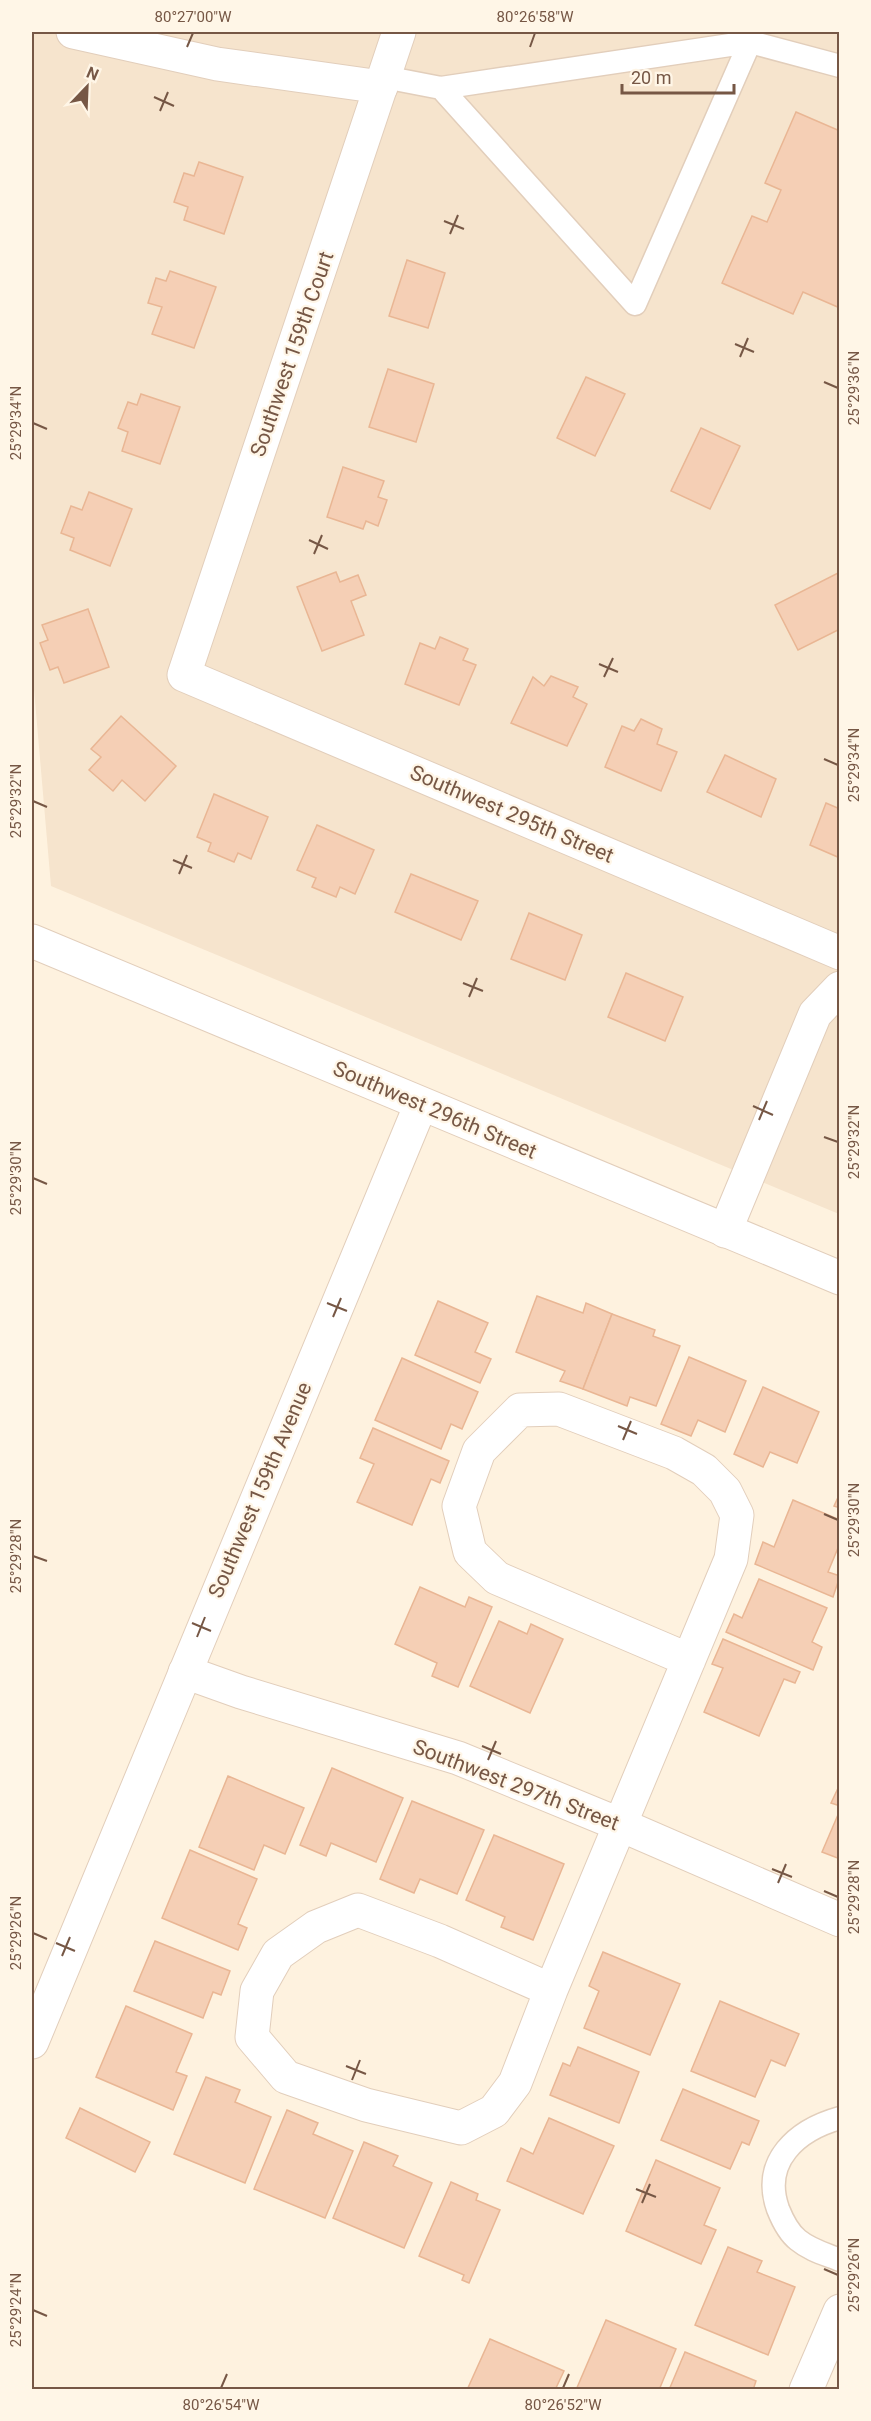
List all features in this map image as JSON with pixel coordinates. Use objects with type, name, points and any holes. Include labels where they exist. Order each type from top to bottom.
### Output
[{"type":"street","points":[[73,32],[217,64],[383,82]]},
{"type":"street","name":"Southwest 159th Court","points":[[184,675],[399,32]]},
{"type":"street","name":"Southwest 295th Street","points":[[184,675],[840,953]]},
{"type":"street","name":"Southwest 296th Street","points":[[32,941],[840,1278]]},
{"type":"street","points":[[725,1231],[815,1014],[840,988]]},
{"type":"street","name":"Southwest 159th Avenue","points":[[32,2042],[421,1104]]},
{"type":"street","points":[[551,1990],[440,1941],[358,1910],[316,1927],[278,1954],[257,1991],[252,2037],[286,2078],[366,2104],[461,2128],[494,2111],[515,2083],[551,1990],[621,1825],[731,1559],[737,1515],[725,1491],[704,1470],[674,1453],[559,1409],[520,1410],[479,1451],[459,1506],[470,1552],[496,1578],[689,1660]]},
{"type":"street","name":"Southwest 297th Street","points":[[184,1672],[241,1692],[458,1758],[621,1825],[840,1920]]},
{"type":"street","points":[[806,2390],[840,2311]]},
{"type":"lane","points":[[383,82],[441,88],[750,42],[840,66]]},
{"type":"lane","points":[[441,88],[635,304],[750,42]]},
{"type":"lane","points":[[840,2118],[810,2129],[784,2151],[777,2165],[774,2179],[775,2200],[781,2218],[796,2239],[840,2260]]},
{"type":"shaded area","points":[[32,32],[839,32],[839,1214],[51,886],[32,666]]},
{"type":"building","points":[[796,112],[840,131],[840,308],[803,292],[793,314],[722,283],[752,216],[767,222],[781,190],[765,183]]},
{"type":"building","points":[[199,162],[243,177],[224,234],[184,220],[188,207],[174,202],[184,173],[194,176]]},
{"type":"building","points":[[407,260],[445,273],[428,328],[389,316]]},
{"type":"building","points":[[170,271],[216,287],[194,348],[152,334],[162,307],[148,303],[156,278],[166,281]]},
{"type":"building","points":[[388,369],[434,384],[416,442],[369,427]]},
{"type":"building","points":[[586,377],[625,394],[595,456],[557,438]]},
{"type":"building","points":[[141,394],[180,407],[160,464],[122,451],[128,432],[118,428],[128,402],[137,405]]},
{"type":"building","points":[[701,428],[740,446],[710,509],[671,491]]},
{"type":"building","points":[[343,467],[384,481],[378,497],[387,500],[378,526],[366,521],[363,529],[327,517]]},
{"type":"building","points":[[89,492],[132,509],[110,566],[70,550],[74,538],[61,533],[71,506],[82,510]]},
{"type":"building","points":[[336,572],[340,582],[358,575],[366,595],[351,601],[364,635],[322,651],[297,587]]},
{"type":"building","points":[[840,572],[840,629],[798,650],[775,605]]},
{"type":"building","points":[[88,609],[109,667],[64,683],[58,667],[50,670],[40,643],[48,640],[42,625]]},
{"type":"building","points":[[440,637],[468,649],[463,660],[476,665],[459,705],[405,684],[420,643],[435,649]]},
{"type":"building","points":[[551,676],[578,687],[573,697],[587,704],[567,746],[511,723],[533,677],[544,686]]},
{"type":"building","points":[[121,716],[176,766],[145,801],[122,780],[113,791],[89,770],[101,757],[91,749]]},
{"type":"building","points":[[641,719],[662,729],[657,744],[677,752],[661,791],[605,767],[622,726],[634,731]]},
{"type":"building","points":[[725,755],[776,779],[761,817],[707,792]]},
{"type":"building","points":[[214,794],[268,817],[251,859],[238,853],[234,862],[208,851],[211,843],[197,837]]},
{"type":"building","points":[[826,803],[840,809],[840,858],[810,845]]},
{"type":"building","points":[[317,825],[374,850],[355,894],[340,887],[336,897],[312,887],[316,878],[297,870]]},
{"type":"building","points":[[411,874],[478,901],[461,940],[395,912]]},
{"type":"building","points":[[529,913],[582,935],[565,980],[511,959]]},
{"type":"building","points":[[626,973],[683,997],[665,1041],[608,1017]]},
{"type":"building","points":[[537,1296],[583,1313],[586,1303],[612,1314],[583,1389],[560,1381],[565,1371],[516,1352]]},
{"type":"building","points":[[438,1301],[488,1323],[475,1352],[491,1359],[480,1383],[415,1355]]},
{"type":"building","points":[[612,1314],[655,1330],[653,1336],[680,1346],[656,1406],[630,1397],[627,1406],[583,1389]]},
{"type":"building","points":[[689,1357],[746,1381],[725,1432],[698,1420],[691,1436],[661,1424]]},
{"type":"building","points":[[402,1358],[478,1392],[462,1429],[451,1424],[441,1449],[375,1420]]},
{"type":"building","points":[[763,1387],[819,1412],[797,1463],[770,1452],[763,1467],[734,1454]]},
{"type":"building","points":[[373,1428],[449,1461],[440,1483],[431,1479],[412,1525],[357,1502],[374,1464],[360,1458]]},
{"type":"building","points":[[840,1493],[840,1508],[834,1506]]},
{"type":"building","points":[[793,1500],[840,1520],[840,1543],[828,1572],[840,1576],[833,1597],[755,1564],[763,1542],[774,1547]]},
{"type":"building","points":[[759,1579],[827,1608],[812,1642],[822,1647],[813,1670],[726,1632],[734,1614],[742,1618]]},
{"type":"building","points":[[420,1587],[465,1607],[469,1597],[492,1607],[458,1687],[432,1676],[437,1663],[395,1644]]},
{"type":"building","points":[[499,1621],[527,1634],[531,1624],[563,1639],[530,1713],[470,1686]]},
{"type":"building","points":[[723,1639],[800,1672],[795,1683],[784,1679],[759,1736],[704,1712],[723,1668],[712,1664]]},
{"type":"building","points":[[332,1768],[403,1798],[376,1862],[331,1843],[326,1856],[300,1845]]},
{"type":"building","points":[[228,1776],[304,1808],[285,1854],[264,1845],[254,1870],[199,1847]]},
{"type":"building","points":[[840,1784],[840,1806],[831,1803]]},
{"type":"building","points":[[412,1801],[484,1830],[457,1894],[420,1879],[414,1893],[380,1879]]},
{"type":"building","points":[[840,1810],[840,1859],[822,1852]]},
{"type":"building","points":[[494,1835],[564,1864],[533,1940],[501,1927],[505,1917],[466,1900]]},
{"type":"building","points":[[190,1850],[257,1879],[238,1924],[247,1928],[238,1950],[162,1918]]},
{"type":"building","points":[[155,1941],[230,1971],[221,1995],[213,1992],[203,2018],[134,1991]]},
{"type":"building","points":[[603,1952],[680,1984],[650,2055],[584,2028],[599,1991],[589,1986]]},
{"type":"building","points":[[720,2001],[799,2034],[785,2066],[771,2060],[755,2097],[691,2071]]},
{"type":"building","points":[[126,2006],[192,2034],[176,2072],[187,2076],[173,2110],[96,2077]]},
{"type":"building","points":[[578,2047],[639,2072],[619,2123],[550,2095],[563,2063],[570,2066]]},
{"type":"building","points":[[206,2077],[240,2090],[235,2102],[271,2117],[245,2183],[174,2154]]},
{"type":"building","points":[[683,2089],[759,2121],[749,2145],[742,2142],[730,2169],[661,2140]]},
{"type":"building","points":[[80,2108],[150,2142],[135,2172],[66,2138]]},
{"type":"building","points":[[287,2110],[318,2123],[313,2134],[353,2151],[325,2218],[254,2189]]},
{"type":"building","points":[[549,2118],[614,2146],[583,2214],[507,2181],[521,2148],[533,2154]]},
{"type":"building","points":[[364,2142],[398,2156],[393,2166],[432,2183],[404,2248],[333,2218]]},
{"type":"building","points":[[656,2160],[720,2188],[704,2225],[716,2230],[701,2264],[626,2231]]},
{"type":"building","points":[[451,2182],[478,2194],[476,2200],[500,2210],[469,2283],[462,2280],[464,2275],[419,2256]]},
{"type":"building","points":[[728,2247],[762,2261],[757,2272],[795,2287],[768,2355],[695,2325]]},
{"type":"building","points":[[606,2320],[676,2349],[659,2390],[576,2390]]},
{"type":"building","points":[[490,2339],[564,2371],[555,2390],[467,2390]]},
{"type":"building","points":[[685,2352],[756,2381],[753,2390],[669,2390]]}]
